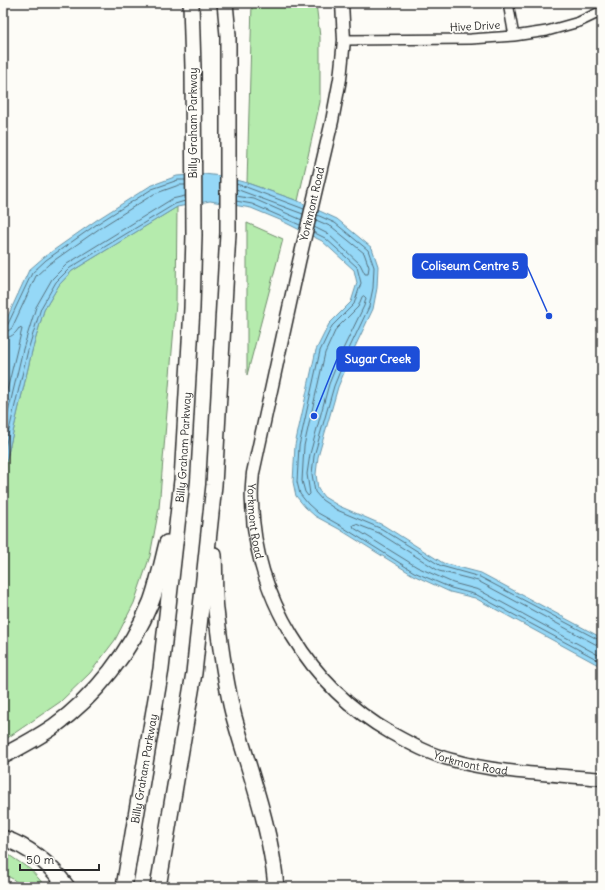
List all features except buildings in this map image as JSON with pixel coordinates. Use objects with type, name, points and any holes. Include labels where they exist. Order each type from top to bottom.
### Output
[{"type":"highway","name":"Billy Graham Parkway","points":[[124,887],[161,669],[182,480],[192,308],[194,235],[191,3]]},
{"type":"highway","points":[[158,887],[194,673],[214,485],[228,233],[228,36],[225,3]]},
{"type":"highway","points":[[3,756],[52,728],[75,710],[100,684],[122,656],[151,602],[182,480]]},
{"type":"highway","points":[[214,485],[216,608],[226,684],[269,838],[276,887]]},
{"type":"highway","points":[[3,838],[20,844],[36,854],[57,873],[67,887]]},
{"type":"street","name":"Yorkmont Road","points":[[342,3],[344,40],[340,79],[317,185],[298,262],[253,473],[252,503],[256,542],[264,572],[278,611],[298,647],[318,674],[346,702],[379,726],[409,743],[436,755],[476,766],[512,771],[602,779]]},
{"type":"street","points":[[508,3],[514,36]]},
{"type":"street","name":"Hive Drive","points":[[344,40],[471,39],[514,36],[547,31],[579,22],[602,10]]},
{"type":"green space","points":[[252,3],[316,3],[320,37],[320,102],[298,201],[247,183]]},
{"type":"green space","points":[[177,207],[176,303],[159,508],[150,556],[134,603],[115,640],[90,673],[60,702],[3,741],[3,475],[32,351],[44,310],[59,285],[72,271]]},
{"type":"green space","points":[[247,223],[283,239],[247,375]]},
{"type":"green space","points":[[3,851],[31,870],[46,887],[22,887],[13,879],[3,874]]},
{"type":"water","points":[[204,174],[221,176],[247,183],[298,201],[337,219],[372,248],[378,266],[377,288],[373,309],[338,387],[318,457],[316,474],[318,489],[324,497],[339,506],[383,525],[443,563],[481,573],[602,638],[602,667],[475,598],[450,592],[413,575],[339,529],[315,516],[296,496],[293,482],[295,445],[316,350],[329,324],[351,302],[357,283],[354,270],[322,241],[280,220],[251,208],[210,201],[177,207],[72,271],[59,285],[44,310],[32,351],[3,475],[3,327],[29,270],[44,257],[98,219],[150,186],[177,176]]},
{"type":"place","name":"Coliseum Centre 5","points":[[549,316]]},
{"type":"place","name":"Sugar Creek","points":[[314,416]]}]
